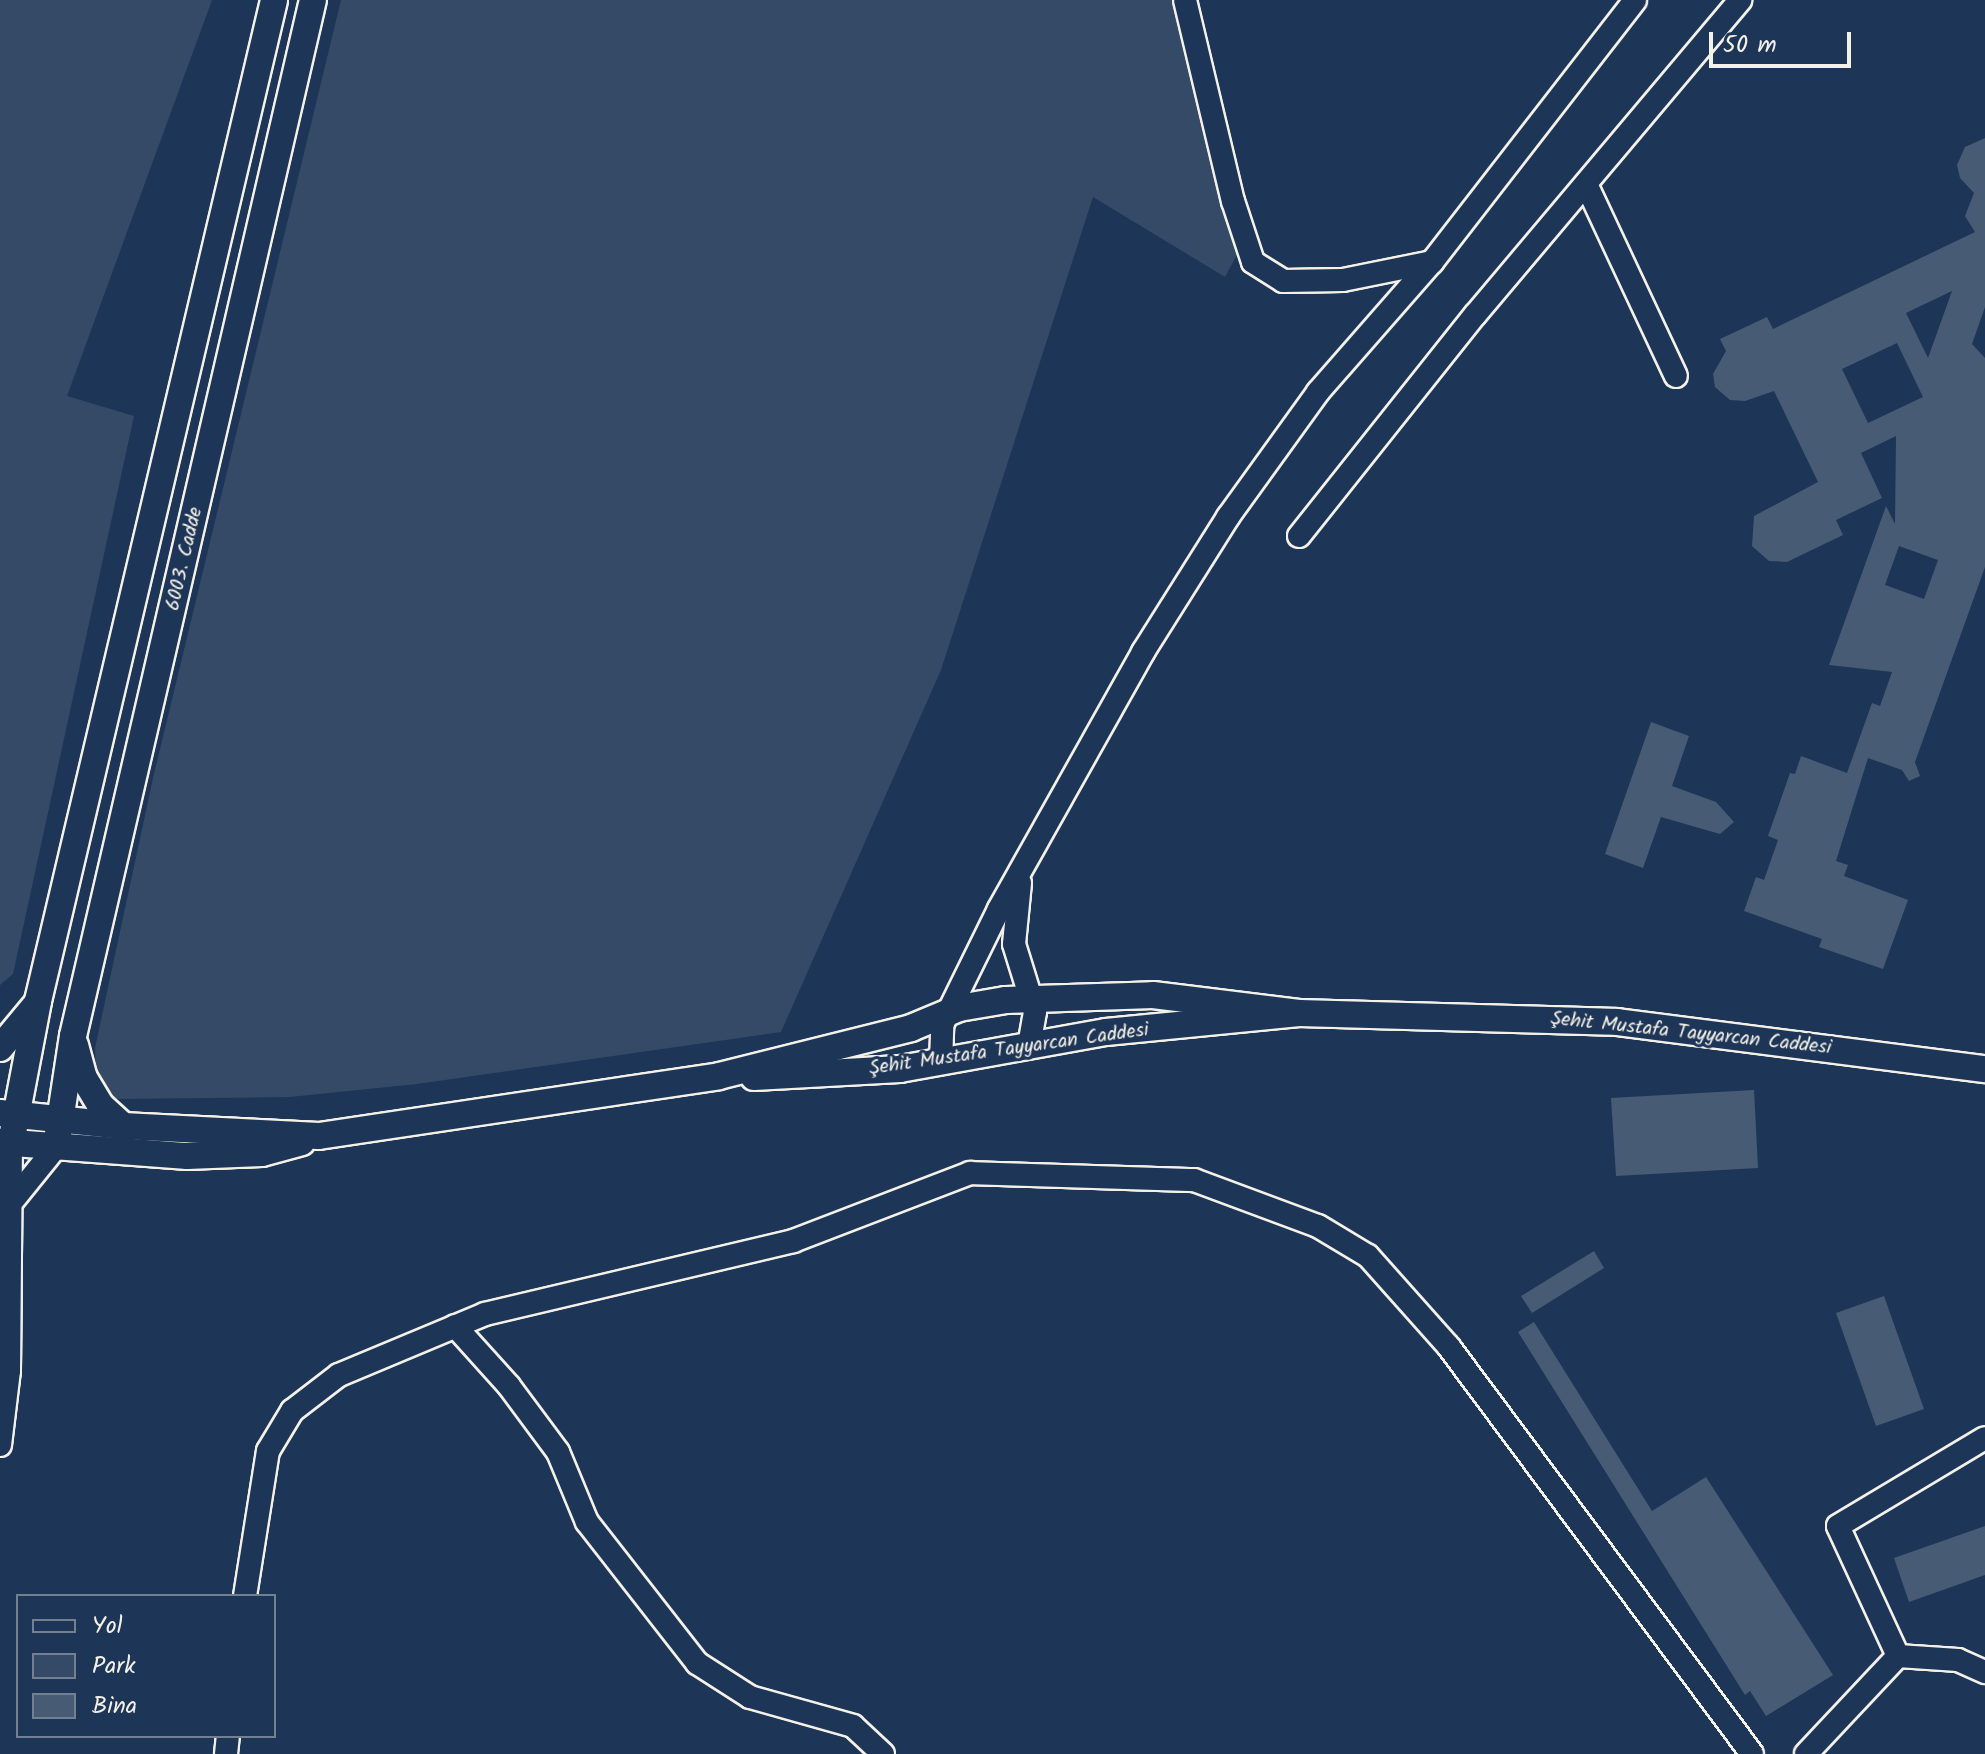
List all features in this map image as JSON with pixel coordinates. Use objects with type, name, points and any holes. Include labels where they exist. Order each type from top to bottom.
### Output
[{"type":"main road","points":[[6,1142],[7,1113],[38,1001],[274,0]]},
{"type":"main road","name":"6003. Cadde","points":[[56,1147],[58,1118],[73,1036],[313,0]]},
{"type":"main road","name":"Şehit Mustafa Tayyarcan Caddesi","points":[[6,1142],[236,1155],[319,1136],[719,1076],[911,1028],[948,1011],[1032,997],[1153,995],[1299,1013]]},
{"type":"main road","points":[[0,1048],[38,1001]]},
{"type":"main road","name":"Şehit Mustafa Tayyarcan Caddesi","points":[[719,1076],[832,1075],[941,1063],[1106,1032],[1299,1013],[1438,1013],[1617,1022],[1985,1069]]},
{"type":"main road","points":[[73,1036],[84,1078],[101,1106],[123,1126]]},
{"type":"main road","name":"Şehit Mustafa Tayyarcan Caddesi","points":[[7,1113],[123,1126],[319,1136]]},
{"type":"street","points":[[1185,0],[1233,201],[1253,262],[1283,281],[1343,280],[1432,262]]},
{"type":"street","points":[[941,1063],[938,1043],[948,1011],[1022,870],[1143,652],[1228,517],[1318,392],[1432,262],[1635,0]]},
{"type":"street","points":[[1299,536],[1740,0]]},
{"type":"street","points":[[1586,184],[1676,376]]},
{"type":"street","points":[[1022,870],[1014,944],[1032,997],[1035,1026],[1029,1047]]},
{"type":"street","points":[[0,1445],[9,1371],[14,1199],[6,1142]]},
{"type":"street","points":[[14,1199],[56,1147]]},
{"type":"street","points":[[245,1594],[268,1451],[292,1411],[339,1375],[485,1314],[793,1241],[970,1173],[1194,1180],[1318,1226],[1368,1256],[1449,1347],[1752,1754]]},
{"type":"street","points":[[455,1326],[558,1452],[587,1522],[697,1663],[750,1697],[853,1726],[883,1754]]},
{"type":"street","points":[[1898,1656],[1838,1526],[1985,1438]]},
{"type":"street","points":[[1898,1656],[1958,1660],[1985,1672]]},
{"type":"street","points":[[1806,1754],[1898,1656]]},
{"type":"green space","points":[[0,0],[212,0],[67,396],[134,416],[13,974],[0,985]]},
{"type":"green space","points":[[341,0],[1172,0],[1210,163],[1238,253],[1225,277],[1093,197],[941,670],[781,1032],[417,1084],[290,1097],[112,1099],[96,1076],[95,1048],[153,778]]},
{"type":"building","points":[[1985,138],[1985,307],[1972,344],[1985,358],[1985,567],[1915,762],[1920,776],[1909,781],[1902,770],[1868,758],[1836,861],[1848,865],[1844,876],[1908,900],[1883,969],[1819,947],[1822,939],[1744,911],[1756,877],[1764,880],[1778,840],[1768,836],[1790,773],[1795,774],[1801,756],[1847,773],[1872,703],[1880,706],[1892,672],[1829,665],[1886,506],[1895,524],[1896,436],[1861,453],[1882,498],[1836,520],[1843,535],[1787,562],[1769,561],[1752,546],[1754,516],[1818,482],[1774,391],[1745,401],[1730,400],[1715,387],[1713,374],[1726,351],[1720,339],[1767,317],[1773,329],[1975,232],[1965,216],[1974,193],[1960,178],[1957,165],[1965,147]],"holes":[[[1952,291],[1928,358],[1906,313]],[[1897,343],[1923,397],[1868,423],[1842,369]],[[1899,546],[1938,560],[1924,599],[1885,585]]]},
{"type":"building","points":[[1651,722],[1689,736],[1672,786],[1716,802],[1734,822],[1720,834],[1661,817],[1643,868],[1605,854]]},
{"type":"building","points":[[1754,1090],[1758,1168],[1616,1176],[1611,1098]]},
{"type":"building","points":[[1594,1251],[1604,1268],[1532,1313],[1521,1296]]},
{"type":"building","points":[[1884,1296],[1924,1409],[1876,1426],[1836,1313]]},
{"type":"building","points":[[1534,1322],[1652,1511],[1706,1477],[1833,1675],[1766,1716],[1750,1691],[1745,1695],[1518,1332]]},
{"type":"building","points":[[1985,1526],[1985,1575],[1909,1602],[1894,1558]]}]
